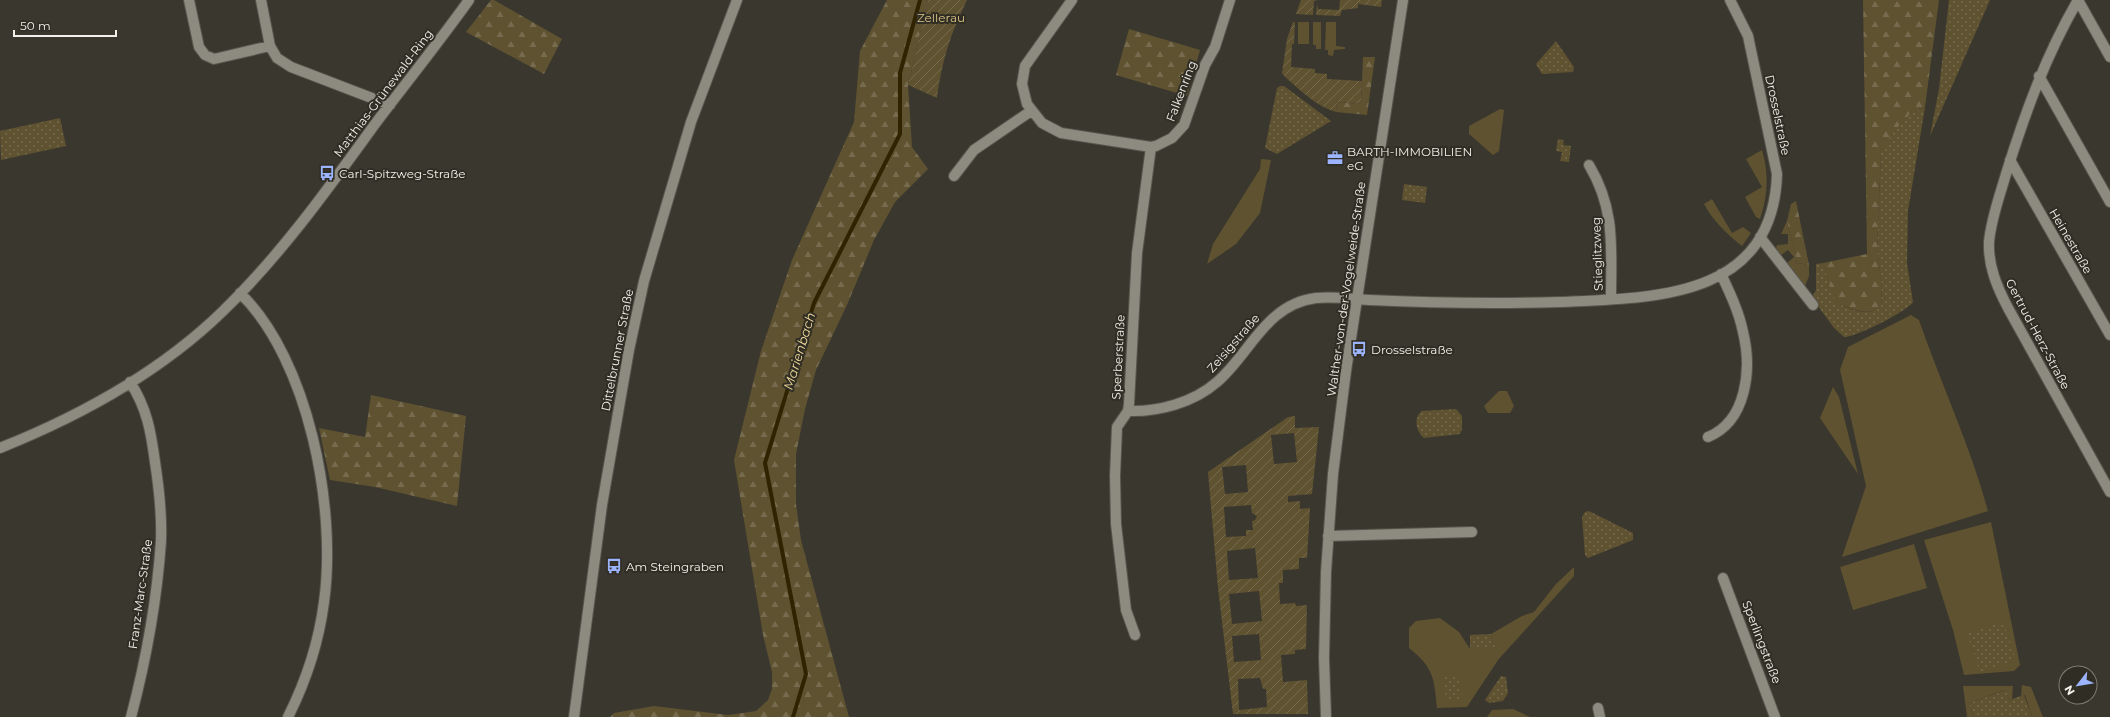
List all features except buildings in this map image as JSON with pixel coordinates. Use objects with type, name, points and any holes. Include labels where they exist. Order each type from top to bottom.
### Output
[{"type":"street","points":[[189,0],[199,47],[205,55],[214,59],[270,46]]},
{"type":"street","points":[[261,0],[270,46],[277,58],[291,67],[390,105]]},
{"type":"street","name":"Matthias-Grünewald-Ring","points":[[0,448],[50,427],[130,382],[186,342],[222,313],[288,239],[469,0]]},
{"type":"street","name":"Dittelbrunner Straße","points":[[574,717],[602,505],[629,350],[643,288],[691,122],[737,0]]},
{"type":"street","points":[[1072,0],[1025,66],[1022,77],[1023,91],[1031,112],[1046,126],[1062,133],[1151,147]]},
{"type":"street","name":"Falkenring","points":[[1151,147],[1172,138],[1184,125],[1205,65],[1215,47],[1230,0]]},
{"type":"street","name":"Walther-von-der-Vogelweide-Straße","points":[[1326,717],[1325,614],[1328,536],[1338,436],[1403,0]]},
{"type":"street","name":"Drosselstraße","points":[[1358,300],[1509,303],[1652,297],[1680,292],[1721,274],[1746,255],[1760,237],[1771,217],[1777,174],[1748,36],[1730,0]]},
{"type":"street","points":[[2078,0],[2110,57]]},
{"type":"street","name":"Gertrud-Herz-Straße","points":[[2078,0],[2057,36],[2039,76],[1997,203],[1989,242],[1991,267],[1997,287],[2110,492]]},
{"type":"street","points":[[2039,76],[2110,202]]},
{"type":"street","points":[[954,176],[974,150],[1031,112]]},
{"type":"street","name":"Sperberstraße","points":[[1135,635],[1126,610],[1116,524],[1115,436],[1117,427],[1128,411],[1137,253],[1151,147]]},
{"type":"street","name":"Heinestraße","points":[[2010,160],[2110,335]]},
{"type":"street","name":"Stieglitzweg","points":[[1589,165],[1601,187],[1608,210],[1611,230],[1611,299]]},
{"type":"street","points":[[1760,237],[1813,305]]},
{"type":"street","points":[[1708,438],[1720,432],[1732,420],[1742,398],[1746,372],[1744,333],[1736,308],[1721,274]]},
{"type":"street","points":[[240,293],[252,305],[274,335],[299,393],[314,446],[325,503],[327,548],[324,602],[315,647],[288,717]]},
{"type":"street","name":"Zeisigstraße","points":[[1128,411],[1158,410],[1180,403],[1210,387],[1226,372],[1263,326],[1293,304],[1314,298],[1332,297],[1358,300]]},
{"type":"street","name":"Franz-Marc-Straße","points":[[130,382],[147,412],[160,500],[161,540],[156,584],[142,674],[131,717]]},
{"type":"street","points":[[1328,536],[1472,532]]},
{"type":"street","name":"Sperlingstraße","points":[[1723,578],[1775,717]]},
{"type":"green space","points":[[491,0],[494,0],[562,39],[544,74],[466,32]]},
{"type":"green space","points":[[887,0],[928,0],[908,85],[912,147],[928,169],[895,202],[874,240],[847,305],[816,370],[805,409],[796,454],[796,504],[801,540],[849,717],[610,717],[614,713],[654,706],[728,715],[756,711],[768,700],[772,689],[772,672],[763,635],[734,460],[761,351],[792,260],[854,122],[860,51]]},
{"type":"green space","name":"Zellerau","points":[[928,0],[967,0],[956,24],[948,48],[941,72],[937,98],[908,85]]},
{"type":"green space","points":[[1301,0],[1318,0],[1314,1],[1313,15],[1296,14]]},
{"type":"green space","points":[[1340,0],[1382,0],[1381,7],[1358,4],[1358,8],[1342,10],[1340,16],[1316,15],[1317,4],[1318,9],[1339,10]]},
{"type":"green space","points":[[1863,0],[1939,0],[1925,107],[1910,114],[1881,152],[1877,250],[1882,286],[1881,306],[1870,312],[1858,311],[1834,302],[1823,263],[1867,254]]},
{"type":"green space","points":[[1949,0],[1990,0],[1930,136],[1939,89]]},
{"type":"green space","points":[[1293,22],[1295,22],[1291,67],[1315,69],[1315,73],[1327,74],[1327,79],[1362,81],[1361,104],[1337,102],[1336,112],[1329,110],[1309,98],[1285,77],[1282,73],[1287,39]]},
{"type":"green space","points":[[1298,22],[1309,22],[1309,44],[1298,44]]},
{"type":"green space","points":[[1313,22],[1321,22],[1321,49],[1316,49],[1316,45],[1313,45]]},
{"type":"green space","points":[[1326,22],[1336,22],[1336,46],[1345,47],[1345,49],[1334,50],[1333,56],[1328,55],[1328,50],[1325,50]]},
{"type":"green space","points":[[1129,29],[1200,50],[1187,96],[1116,75]]},
{"type":"green space","points":[[1556,41],[1574,67],[1573,72],[1542,74],[1536,64]]},
{"type":"green space","points":[[1363,57],[1375,57],[1367,115],[1336,112],[1337,102],[1361,104]]},
{"type":"green space","points":[[1284,86],[1331,121],[1277,154],[1265,148],[1277,88]]},
{"type":"green space","points":[[1925,107],[1908,211],[1907,263],[1913,302],[1902,311],[1880,323],[1858,333],[1844,337],[1834,328],[1812,298],[1816,290],[1816,264],[1823,263],[1835,302],[1864,312],[1876,310],[1881,306],[1882,286],[1877,250],[1881,152],[1893,132],[1910,114]]},
{"type":"green space","points":[[1500,109],[1504,110],[1499,151],[1493,155],[1469,134],[1469,126]]},
{"type":"green space","points":[[60,118],[66,146],[1,160],[0,131]]},
{"type":"green space","points":[[1558,139],[1564,140],[1563,145],[1571,146],[1569,162],[1560,161],[1562,152],[1556,151]]},
{"type":"green space","points":[[1762,150],[1766,168],[1767,184],[1765,201],[1760,219],[1756,217],[1745,197],[1762,187],[1746,159]]},
{"type":"green space","points":[[1261,159],[1271,160],[1260,213],[1236,244],[1207,264],[1213,244],[1260,169]]},
{"type":"green space","points":[[1404,184],[1427,187],[1425,203],[1402,200]]},
{"type":"green space","points":[[1712,199],[1732,233],[1743,227],[1751,233],[1742,246],[1721,227],[1704,204]]},
{"type":"green space","points":[[1796,201],[1809,265],[1797,263],[1787,221],[1791,204]]},
{"type":"green space","points":[[1787,221],[1797,263],[1809,265],[1809,276],[1805,286],[1787,263],[1794,257],[1788,250],[1781,255],[1776,248],[1777,245],[1788,244],[1788,234],[1781,234]]},
{"type":"green space","points":[[1911,315],[1919,320],[1973,462],[1988,511],[1842,557],[1866,486],[1840,370],[1848,347]]},
{"type":"green space","points":[[1833,387],[1839,397],[1858,474],[1820,418]]},
{"type":"green space","points":[[1499,391],[1507,391],[1514,406],[1510,413],[1488,413],[1484,406]]},
{"type":"green space","points":[[371,395],[466,416],[457,506],[375,487],[330,480],[319,428],[365,437]]},
{"type":"green space","points":[[1456,409],[1462,416],[1462,429],[1460,434],[1424,438],[1421,435],[1417,428],[1417,417],[1422,411]]},
{"type":"green space","points":[[1295,416],[1295,428],[1319,427],[1312,494],[1288,496],[1288,502],[1300,501],[1300,509],[1310,508],[1307,558],[1299,558],[1299,569],[1283,570],[1283,583],[1279,583],[1280,604],[1295,603],[1296,606],[1307,605],[1306,649],[1295,650],[1295,654],[1281,655],[1283,682],[1307,680],[1308,714],[1233,714],[1218,588],[1208,472],[1288,417]],"holes":[[[1294,433],[1297,462],[1274,464],[1271,435]],[[1246,465],[1248,492],[1225,494],[1222,467]],[[1251,505],[1252,513],[1257,516],[1255,520],[1252,521],[1253,530],[1246,530],[1246,536],[1226,537],[1224,507]],[[1255,548],[1258,578],[1229,580],[1227,551]],[[1259,591],[1262,621],[1232,624],[1229,594]],[[1259,634],[1261,660],[1234,662],[1232,636]],[[1260,678],[1263,689],[1266,689],[1267,707],[1239,710],[1238,679]]]},
{"type":"green space","points":[[1589,511],[1633,533],[1633,540],[1588,558],[1585,555],[1582,517],[1585,512]]},
{"type":"green space","points":[[1991,522],[2020,665],[2014,671],[1964,675],[1953,630],[1924,540]]},
{"type":"green space","points":[[1914,544],[1927,588],[1853,610],[1840,567]]},
{"type":"green space","points":[[1574,567],[1574,576],[1498,660],[1467,707],[1437,708],[1435,689],[1431,674],[1424,662],[1409,648],[1409,628],[1416,621],[1440,618],[1459,632],[1470,649],[1496,649],[1491,634],[1522,616],[1534,612],[1556,584]]},
{"type":"green space","points":[[2003,621],[2016,660],[1980,672],[1967,633]]},
{"type":"green space","points":[[1491,634],[1496,649],[1470,649],[1470,635]]},
{"type":"green space","points":[[1460,676],[1462,699],[1446,700],[1444,677]]},
{"type":"green space","points":[[1501,676],[1506,677],[1508,693],[1503,701],[1489,703],[1485,700]]},
{"type":"green space","points":[[2022,685],[2031,687],[2043,717],[2032,717],[2025,695],[2021,696]]},
{"type":"green space","points":[[1963,686],[2013,686],[2012,699],[2009,700],[2005,690],[1969,703],[1974,717],[1967,717]]},
{"type":"green space","points":[[2006,690],[2009,700],[2024,695],[2032,717],[1974,717],[1969,703]]},
{"type":"green space","points":[[1513,709],[1530,717],[1487,717],[1492,710]]},
{"type":"waterway","name":"Marienbach","points":[[793,717],[806,674],[765,463],[814,303],[900,134],[900,73],[920,0]]},
{"type":"place","name":"BARTH-IMMOBILIEN eG","points":[[1335,158]]},
{"type":"place","name":"Carl-Spitzweg-Straße","points":[[327,173]]},
{"type":"place","name":"Drosselstraße","points":[[1359,349]]},
{"type":"place","name":"Am Steingraben","points":[[614,566]]}]
